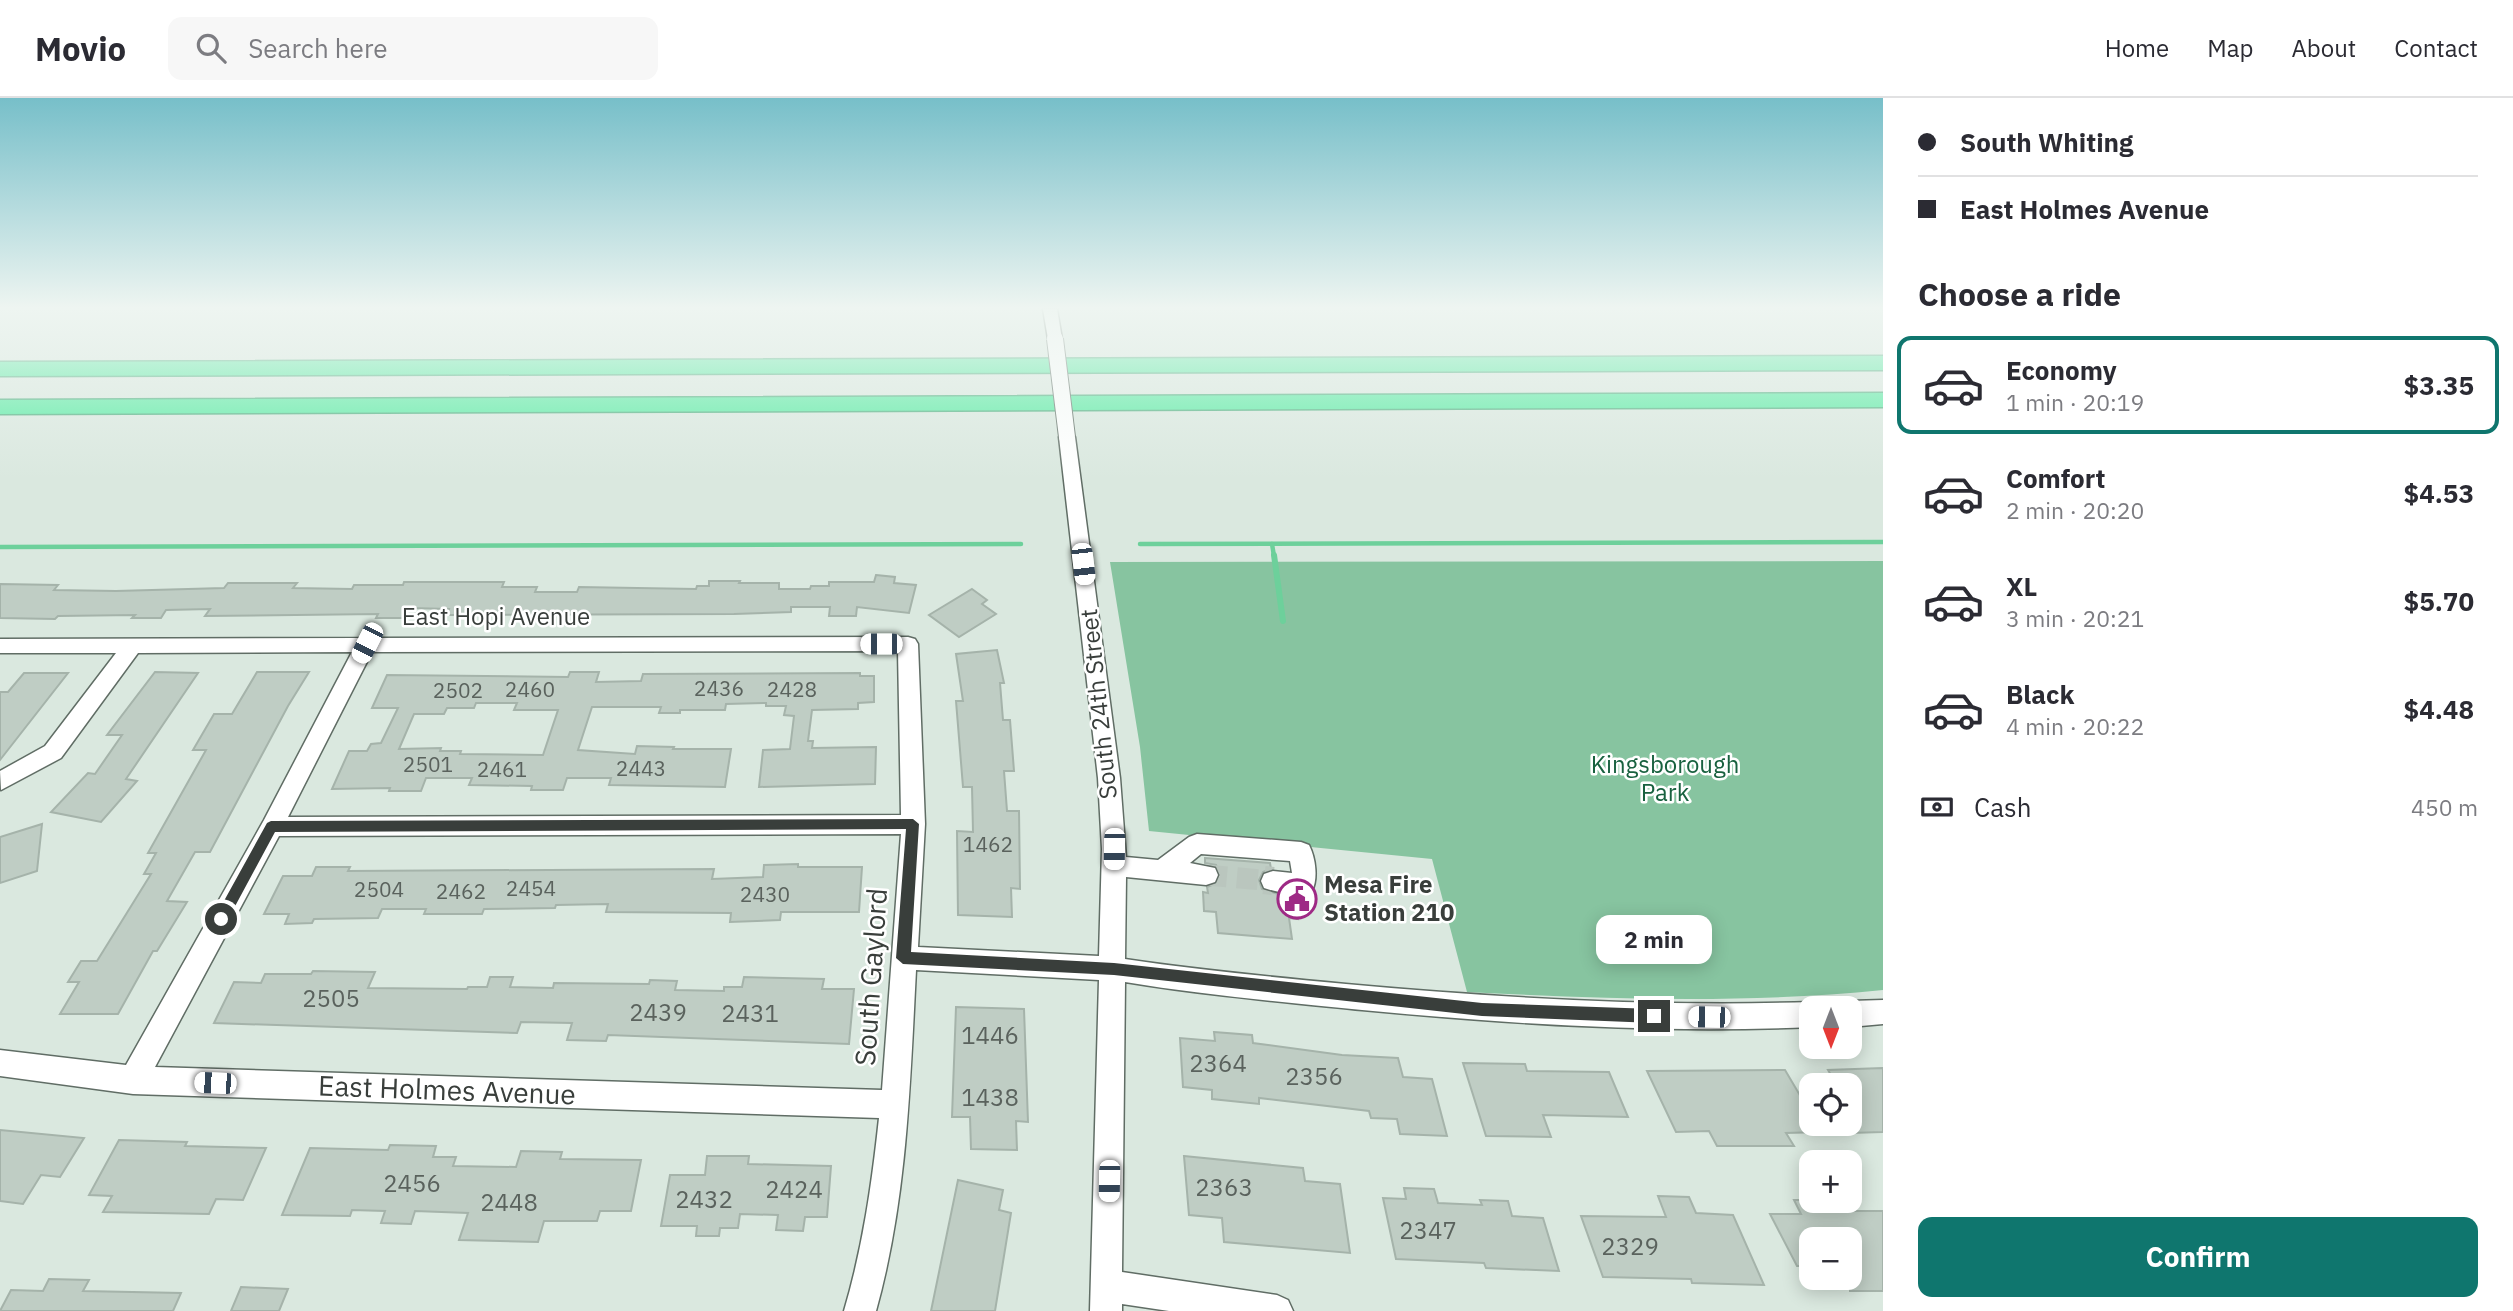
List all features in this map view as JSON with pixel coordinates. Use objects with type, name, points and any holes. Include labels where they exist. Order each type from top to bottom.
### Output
[{"type":"highway","points":[[0,369],[1107,366]]},
{"type":"highway","points":[[0,407],[1883,400]]},
{"type":"highway","points":[[1434,402],[1883,419]]},
{"type":"street","name":"South 24th Street","points":[[1058,366],[1109,778],[1114,969],[1106,1299]]},
{"type":"street","points":[[133,1080],[271,827],[367,643]]},
{"type":"street","name":"East Hopi Avenue","points":[[0,646],[367,643],[908,644]]},
{"type":"street","name":"South Gaylord","points":[[860,1311],[872,1269],[887,1185],[895,1104],[913,824],[908,644]]},
{"type":"street","points":[[1,781],[53,752],[133,645]]},
{"type":"street","points":[[271,827],[913,824]]},
{"type":"street","points":[[1162,871],[1197,844],[1301,852],[1304,879],[1273,881]]},
{"type":"street","points":[[1113,866],[1206,875]]},
{"type":"street","points":[[903,958],[1114,969],[1206,981],[1528,1013],[1763,1018],[1799,1016]]},
{"type":"street","points":[[1862,1013],[1883,1012]]},
{"type":"street","name":"East Holmes Avenue","points":[[0,1062],[133,1080],[895,1104]]},
{"type":"street","points":[[1106,1299],[1277,1311]]},
{"type":"green space","name":"Kingsborough Park","points":[[1883,561],[1883,990],[1727,999],[1467,992],[1432,859],[1149,831],[1140,747],[1110,562]]},
{"type":"building","points":[[876,575],[895,577],[894,583],[916,585],[909,613],[857,607],[856,616],[829,616],[830,607],[791,607],[791,612],[734,614],[447,615],[449,609],[409,608],[404,618],[376,618],[378,614],[205,616],[210,609],[166,610],[161,618],[132,618],[135,615],[58,616],[55,619],[0,618],[0,584],[58,585],[54,590],[116,591],[224,588],[228,583],[297,583],[293,588],[352,589],[354,585],[403,585],[404,582],[504,582],[502,587],[537,587],[535,592],[577,592],[579,587],[696,589],[697,586],[709,586],[709,581],[779,583],[779,589],[810,589],[811,586],[829,586],[829,582],[874,582]]},
{"type":"building","points":[[972,589],[987,600],[982,604],[996,614],[959,637],[929,615]]},
{"type":"building","points":[[997,650],[1004,683],[1000,683],[1003,720],[1010,720],[1014,771],[1004,771],[1007,811],[1019,811],[1020,889],[1011,888],[1012,917],[958,915],[957,831],[973,832],[972,787],[963,787],[956,701],[963,701],[956,654]]},
{"type":"building","points":[[155,672],[198,673],[126,779],[137,781],[101,822],[51,812],[88,773],[95,774],[122,735],[107,735]]},
{"type":"building","points":[[257,672],[309,672],[210,852],[195,852],[167,901],[187,902],[157,951],[153,951],[118,1014],[60,1014],[79,982],[68,982],[81,961],[97,961],[151,874],[144,874],[156,853],[148,853],[206,750],[193,750],[214,714],[232,714]]},
{"type":"building","points":[[570,672],[599,672],[596,682],[641,681],[643,674],[860,673],[860,676],[874,676],[874,702],[858,703],[858,709],[812,710],[808,741],[813,741],[812,748],[876,747],[875,784],[759,787],[763,750],[790,749],[794,716],[784,715],[786,706],[766,706],[766,703],[726,704],[725,710],[680,710],[680,713],[659,713],[661,707],[592,707],[578,750],[635,754],[637,746],[731,749],[725,787],[609,785],[611,778],[567,778],[563,790],[531,790],[532,786],[469,785],[472,778],[426,778],[421,791],[389,791],[390,788],[332,789],[349,751],[367,751],[371,744],[381,743],[398,708],[372,708],[387,675],[568,677]],"holes":[[[476,703],[517,703],[514,710],[558,710],[543,755],[460,754],[461,751],[440,751],[441,748],[399,749],[414,714],[444,714],[447,708],[474,708]]]},
{"type":"building","points":[[24,673],[68,673],[0,760],[0,692],[8,692]]},
{"type":"building","points":[[42,824],[37,871],[0,883],[0,837]]},
{"type":"building","points":[[1205,858],[1270,863],[1271,869],[1263,872],[1259,880],[1262,889],[1281,895],[1300,896],[1302,910],[1296,910],[1298,919],[1289,918],[1292,939],[1218,933],[1216,912],[1204,911],[1203,892],[1208,893],[1207,887],[1217,883],[1220,874],[1216,865],[1205,863]]},
{"type":"building","points":[[798,864],[798,867],[862,867],[859,912],[781,912],[780,920],[730,922],[731,913],[606,912],[608,904],[556,905],[555,908],[484,909],[482,914],[424,914],[426,909],[382,909],[378,918],[314,919],[312,923],[285,924],[289,914],[264,914],[283,876],[312,876],[316,867],[350,867],[348,871],[714,869],[712,879],[763,877],[764,865]]},
{"type":"building","points":[[313,971],[375,972],[368,988],[467,989],[487,987],[490,977],[513,977],[510,987],[553,988],[554,983],[649,984],[650,980],[677,981],[675,990],[724,991],[724,987],[742,987],[744,977],[824,979],[822,989],[854,989],[849,1044],[608,1035],[606,1041],[567,1040],[572,1023],[521,1022],[517,1033],[214,1023],[234,982],[261,983],[265,974],[311,974]]},
{"type":"building","points":[[956,1007],[1024,1009],[1028,1122],[1016,1121],[1017,1150],[971,1149],[970,1117],[952,1117]]},
{"type":"building","points":[[1214,1032],[1252,1035],[1253,1043],[1342,1055],[1398,1058],[1403,1077],[1432,1079],[1447,1136],[1400,1134],[1397,1119],[1371,1118],[1369,1111],[1259,1098],[1259,1104],[1212,1099],[1212,1090],[1183,1087],[1180,1038],[1215,1041]]},
{"type":"building","points":[[1463,1063],[1525,1064],[1527,1071],[1609,1072],[1628,1117],[1543,1115],[1551,1137],[1486,1136]]},
{"type":"building","points":[[1883,1068],[1883,1132],[1862,1133],[1862,1073],[1830,1073],[1828,1070]]},
{"type":"building","points":[[1785,1070],[1799,1094],[1799,1133],[1786,1133],[1794,1146],[1717,1146],[1709,1131],[1676,1132],[1647,1071]]},
{"type":"building","points":[[0,1130],[84,1138],[60,1177],[41,1175],[23,1204],[0,1201]]},
{"type":"building","points":[[119,1140],[187,1142],[185,1146],[266,1148],[243,1200],[216,1199],[209,1214],[103,1212],[112,1196],[89,1195]]},
{"type":"building","points":[[390,1145],[436,1146],[433,1157],[456,1157],[453,1166],[516,1167],[521,1151],[562,1152],[560,1159],[641,1160],[631,1211],[600,1211],[597,1221],[544,1221],[538,1242],[459,1240],[468,1213],[415,1211],[411,1224],[381,1223],[385,1211],[352,1210],[350,1216],[282,1215],[310,1148],[388,1150]]},
{"type":"building","points":[[707,1156],[749,1156],[748,1164],[831,1166],[827,1217],[805,1217],[803,1231],[776,1230],[778,1215],[740,1214],[738,1228],[720,1228],[719,1236],[696,1236],[697,1226],[661,1226],[670,1175],[705,1175]]},
{"type":"building","points":[[1184,1156],[1303,1168],[1305,1181],[1340,1184],[1350,1253],[1224,1242],[1222,1218],[1189,1215]]},
{"type":"building","points":[[958,1180],[1003,1190],[999,1210],[1011,1213],[995,1311],[931,1311]]},
{"type":"building","points":[[1404,1188],[1434,1189],[1438,1203],[1482,1205],[1480,1200],[1508,1201],[1512,1216],[1543,1218],[1559,1271],[1486,1268],[1484,1263],[1396,1259],[1383,1198],[1406,1199]]},
{"type":"building","points":[[1658,1196],[1689,1197],[1696,1213],[1733,1215],[1764,1285],[1692,1283],[1691,1279],[1603,1277],[1581,1216],[1666,1217]]},
{"type":"building","points":[[1883,1211],[1883,1291],[1850,1291],[1862,1290],[1862,1227],[1799,1227],[1797,1266],[1770,1214]]},
{"type":"building","points":[[49,1279],[89,1280],[83,1291],[181,1293],[173,1311],[0,1311],[11,1290],[43,1291]]},
{"type":"building","points":[[241,1287],[288,1289],[279,1311],[231,1311]]},
{"type":"waterway","points":[[1140,544],[1883,542]]},
{"type":"waterway","points":[[0,547],[1021,544]]},
{"type":"waterway","points":[[1272,544],[1274,556]]},
{"type":"waterway","points":[[1274,555],[1283,621]]},
{"type":"tunnel","points":[[1206,875],[1273,881],[1264,880]]},
{"type":"place","name":"Mesa Fire Station 210","points":[[1297,899]]},
{"type":"route","points":[[221,919],[271,827],[913,824],[903,958],[1114,969],[1166,977],[1482,1010],[1654,1016]]}]
